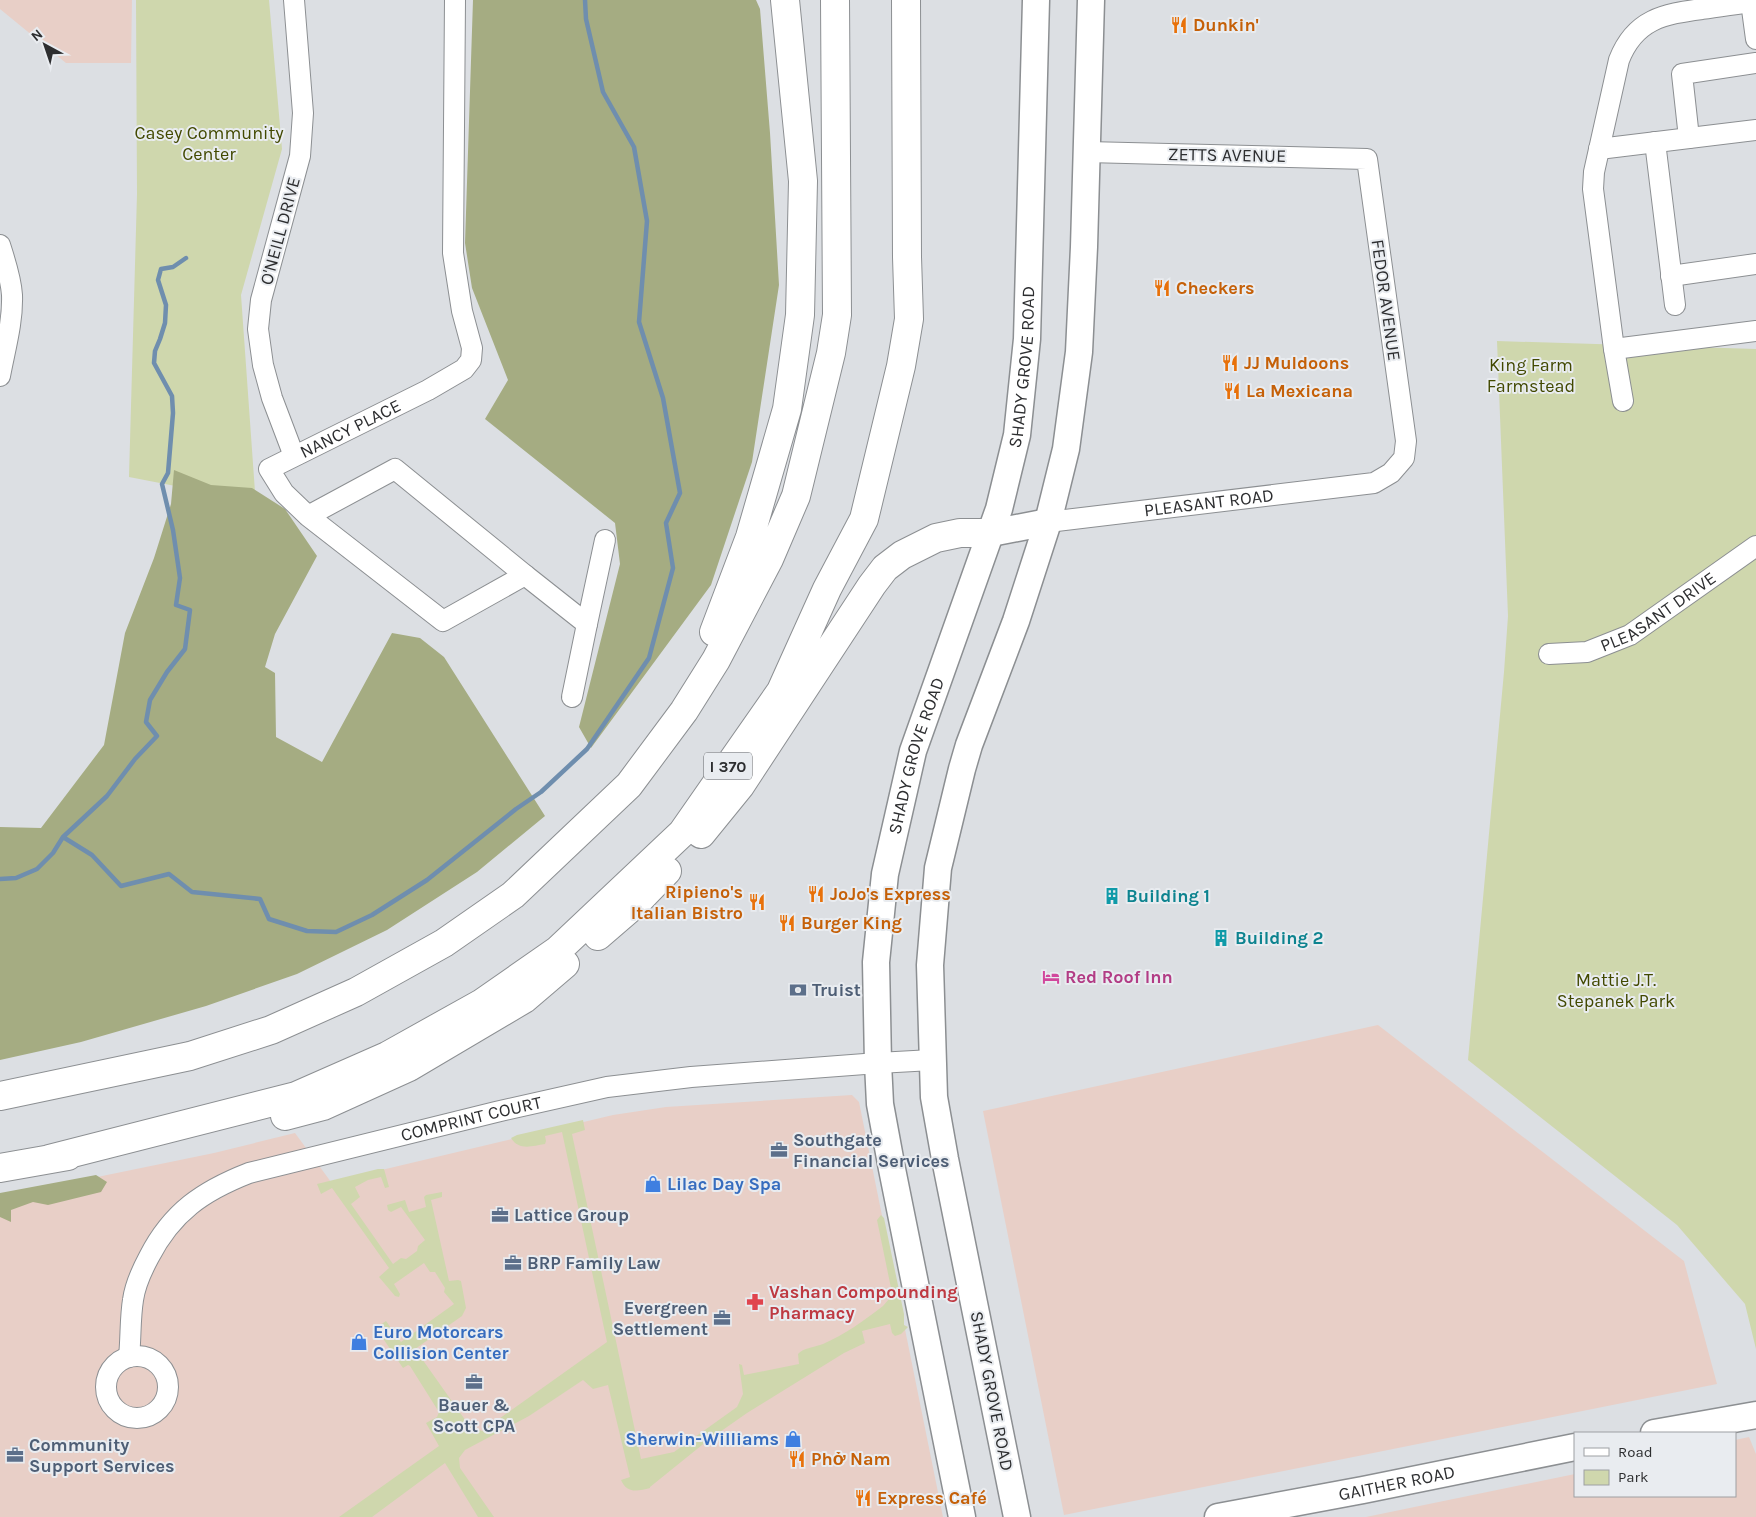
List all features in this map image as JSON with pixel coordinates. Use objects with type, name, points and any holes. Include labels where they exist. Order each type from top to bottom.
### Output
[{"type":"highway","points":[[684,711],[750,537],[787,409],[800,315],[803,181],[785,0]]},
{"type":"highway","points":[[0,1096],[190,1056],[271,1030],[356,992],[444,943],[513,895],[628,785],[684,711],[716,660],[769,559],[796,496],[832,353],[837,315],[835,0]]},
{"type":"highway","name":"I 370","points":[[0,1168],[50,1159],[296,1096],[387,1056],[482,1003],[558,950],[682,833],[781,691],[827,589],[864,519],[901,366],[909,319],[906,0]]},
{"type":"highway","points":[[50,1159],[198,1139],[323,1106],[409,1067],[524,999],[634,905],[692,845],[740,786],[847,622],[885,568],[902,555],[936,538],[960,533],[991,533]]},
{"type":"main road","name":"SHADY GROVE ROAD","points":[[962,1517],[880,1104],[876,962],[887,859],[913,751],[999,509],[1017,435],[1027,339],[1036,0]]},
{"type":"main road","name":"SHADY GROVE ROAD","points":[[1017,1517],[934,1097],[930,965],[938,868],[969,745],[1016,621],[1048,522],[1066,449],[1079,352],[1088,152],[1091,0]]},
{"type":"main road","name":"PLEASANT ROAD","points":[[991,533],[1048,522]]},
{"type":"main road","points":[[1719,1423],[1756,1404]]},
{"type":"main road","points":[[1660,1432],[1756,1415]]},
{"type":"main road","name":"GAITHER ROAD","points":[[1218,1517],[1574,1447]]},
{"type":"street","name":"O'NEILL DRIVE","points":[[294,0],[303,114],[300,156],[261,300],[258,329],[262,365],[272,398],[294,456]]},
{"type":"street","name":"NANCY PLACE","points":[[455,0],[453,252],[462,311],[472,348],[471,360],[464,369],[428,390],[269,469],[284,493],[308,516],[443,621],[525,575]]},
{"type":"street","points":[[1623,401],[1614,349],[1593,189],[1594,172],[1619,60],[1627,43],[1639,29],[1651,21],[1666,15],[1754,2],[1756,39]]},
{"type":"street","points":[[1689,138],[1682,74],[1756,63]]},
{"type":"street","points":[[1599,149],[1756,130]]},
{"type":"street","points":[[1655,142],[1675,305]]},
{"type":"street","name":"ZETTS AVENUE","points":[[1088,152],[1367,159]]},
{"type":"street","name":"FEDOR AVENUE","points":[[1367,159],[1406,441]]},
{"type":"street","points":[[0,245],[8,270],[12,294],[11,319],[0,376]]},
{"type":"street","points":[[1671,276],[1756,264]]},
{"type":"street","points":[[1614,349],[1756,331]]},
{"type":"street","name":"PLEASANT ROAD","points":[[1048,522],[1374,483],[1391,473],[1404,458],[1406,441]]},
{"type":"street","points":[[308,516],[396,469],[586,624]]},
{"type":"street","points":[[572,697],[605,540]]},
{"type":"street","name":"PLEASANT DRIVE","points":[[1549,654],[1587,652],[1630,636],[1756,546]]},
{"type":"street","name":"COMPRINT COURT","points":[[129,1357],[133,1300],[137,1282],[154,1247],[168,1226],[188,1205],[226,1182],[249,1173],[606,1087],[672,1078],[878,1062],[932,1060]]},
{"type":"shaded area","points":[[0,0],[132,0],[131,63],[66,63],[0,9]]},
{"type":"shaded area","points":[[1378,1025],[1684,1261],[1717,1384],[1064,1515],[983,1111]]},
{"type":"shaded area","points":[[852,1095],[859,1102],[943,1517],[0,1517],[0,1197],[214,1153],[295,1133],[331,1182],[613,1115],[666,1107]]},
{"type":"shaded area","points":[[1749,1437],[1756,1454],[1756,1517],[1366,1517],[1574,1474],[1574,1497],[1736,1497],[1736,1440]]},
{"type":"green space","name":"Casey Community Center","points":[[136,0],[269,0],[282,149],[241,295],[255,492],[227,496],[129,477],[137,194]]},
{"type":"green space","points":[[473,0],[756,0],[760,9],[779,285],[752,462],[711,585],[591,748],[579,727],[620,564],[615,523],[485,419],[508,380],[472,288],[465,243]]},
{"type":"green space","name":"Mattie J.T. Stepanek Park","points":[[1497,341],[1756,349],[1756,1349],[1745,1304],[1677,1225],[1468,1060],[1508,616]]},
{"type":"green space","points":[[174,470],[211,485],[252,488],[285,509],[317,556],[275,634],[265,667],[275,673],[276,737],[322,762],[392,633],[420,638],[444,657],[545,816],[477,872],[387,930],[297,974],[206,1006],[81,1042],[0,1060],[0,827],[41,828],[104,745],[125,633],[154,558],[171,504]]},
{"type":"green space","points":[[583,1120],[585,1130],[572,1134],[641,1459],[674,1452],[737,1407],[743,1394],[739,1364],[742,1365],[744,1375],[799,1364],[798,1354],[800,1352],[839,1336],[883,1306],[889,1299],[891,1288],[877,1220],[881,1215],[884,1218],[904,1314],[904,1325],[908,1327],[901,1334],[895,1336],[892,1333],[890,1324],[862,1331],[865,1343],[844,1353],[747,1413],[707,1441],[650,1488],[633,1490],[626,1488],[623,1484],[621,1480],[630,1477],[608,1385],[593,1389],[583,1380],[529,1416],[465,1450],[459,1458],[460,1468],[494,1517],[478,1517],[445,1463],[372,1517],[339,1517],[439,1446],[426,1423],[437,1417],[439,1412],[410,1366],[408,1365],[403,1368],[376,1328],[386,1321],[401,1342],[454,1304],[444,1292],[445,1288],[435,1272],[430,1272],[424,1263],[394,1284],[400,1294],[399,1297],[395,1296],[379,1277],[389,1268],[332,1188],[321,1194],[317,1184],[384,1169],[389,1187],[385,1188],[381,1177],[368,1180],[355,1187],[360,1197],[351,1204],[393,1264],[401,1258],[406,1259],[417,1251],[418,1246],[425,1240],[401,1207],[391,1212],[388,1210],[387,1205],[405,1200],[409,1212],[426,1207],[424,1197],[426,1195],[442,1192],[442,1197],[431,1200],[449,1281],[461,1281],[466,1308],[462,1316],[415,1349],[468,1424],[482,1431],[607,1342],[562,1132],[545,1136],[545,1144],[531,1146],[518,1145],[511,1138]]},
{"type":"green space","points":[[96,1175],[107,1182],[101,1192],[48,1205],[33,1202],[11,1210],[11,1222],[0,1217],[0,1193]]},
{"type":"waterway","points":[[63,837],[92,855],[121,886],[169,874],[192,892],[260,899],[269,919],[307,931],[336,932],[372,915],[427,880],[516,809],[541,792],[587,749],[649,658],[673,568],[666,523],[680,493],[663,398],[639,322],[647,221],[634,147],[603,92],[586,19],[585,0]]},
{"type":"waterway","points":[[0,879],[16,878],[37,869],[53,853],[63,837],[107,796],[135,759],[157,736],[146,722],[150,700],[167,672],[185,649],[190,610],[176,605],[180,578],[173,530],[162,484],[168,473],[173,413],[172,396],[154,363],[155,351],[165,323],[166,305],[158,280],[161,269],[173,267],[186,258]]},
{"type":"place","name":"Dunkin'","points":[[1179,25]]},
{"type":"place","name":"Checkers","points":[[1162,288]]},
{"type":"place","name":"JJ Muldoons","points":[[1230,363]]},
{"type":"place","name":"La Mexicana","points":[[1232,391]]},
{"type":"place","name":"JoJo's Express","points":[[816,894]]},
{"type":"place","name":"Building 1","points":[[1112,896]]},
{"type":"place","name":"Ripieno's Italian Bistro","points":[[757,902]]},
{"type":"place","name":"Burger King","points":[[787,923]]},
{"type":"place","name":"Building 2","points":[[1221,938]]},
{"type":"place","name":"Red Roof Inn","points":[[1051,977]]},
{"type":"place","name":"Truist","points":[[798,990]]},
{"type":"place","name":"Southgate Financial Services","points":[[779,1150]]},
{"type":"place","name":"Lilac Day Spa","points":[[653,1184]]},
{"type":"place","name":"Lattice Group","points":[[500,1215]]},
{"type":"place","name":"BRP Family Law","points":[[513,1263]]},
{"type":"place","name":"Vashan Compounding Pharmacy","points":[[755,1302]]},
{"type":"place","name":"Evergreen Settlement","points":[[722,1318]]},
{"type":"place","name":"Euro Motorcars Collision Center","points":[[359,1342]]},
{"type":"place","name":"Bauer & Scott CPA","points":[[474,1382]]},
{"type":"place","name":"Sherwin-Williams","points":[[793,1439]]},
{"type":"place","name":"Community Support Services","points":[[15,1455]]},
{"type":"place","name":"Phở Nam","points":[[797,1459]]},
{"type":"place","name":"Express Café","points":[[863,1498]]},
{"type":"park label","name":"King Farm Farmstead","points":[[1531,375]]}]
